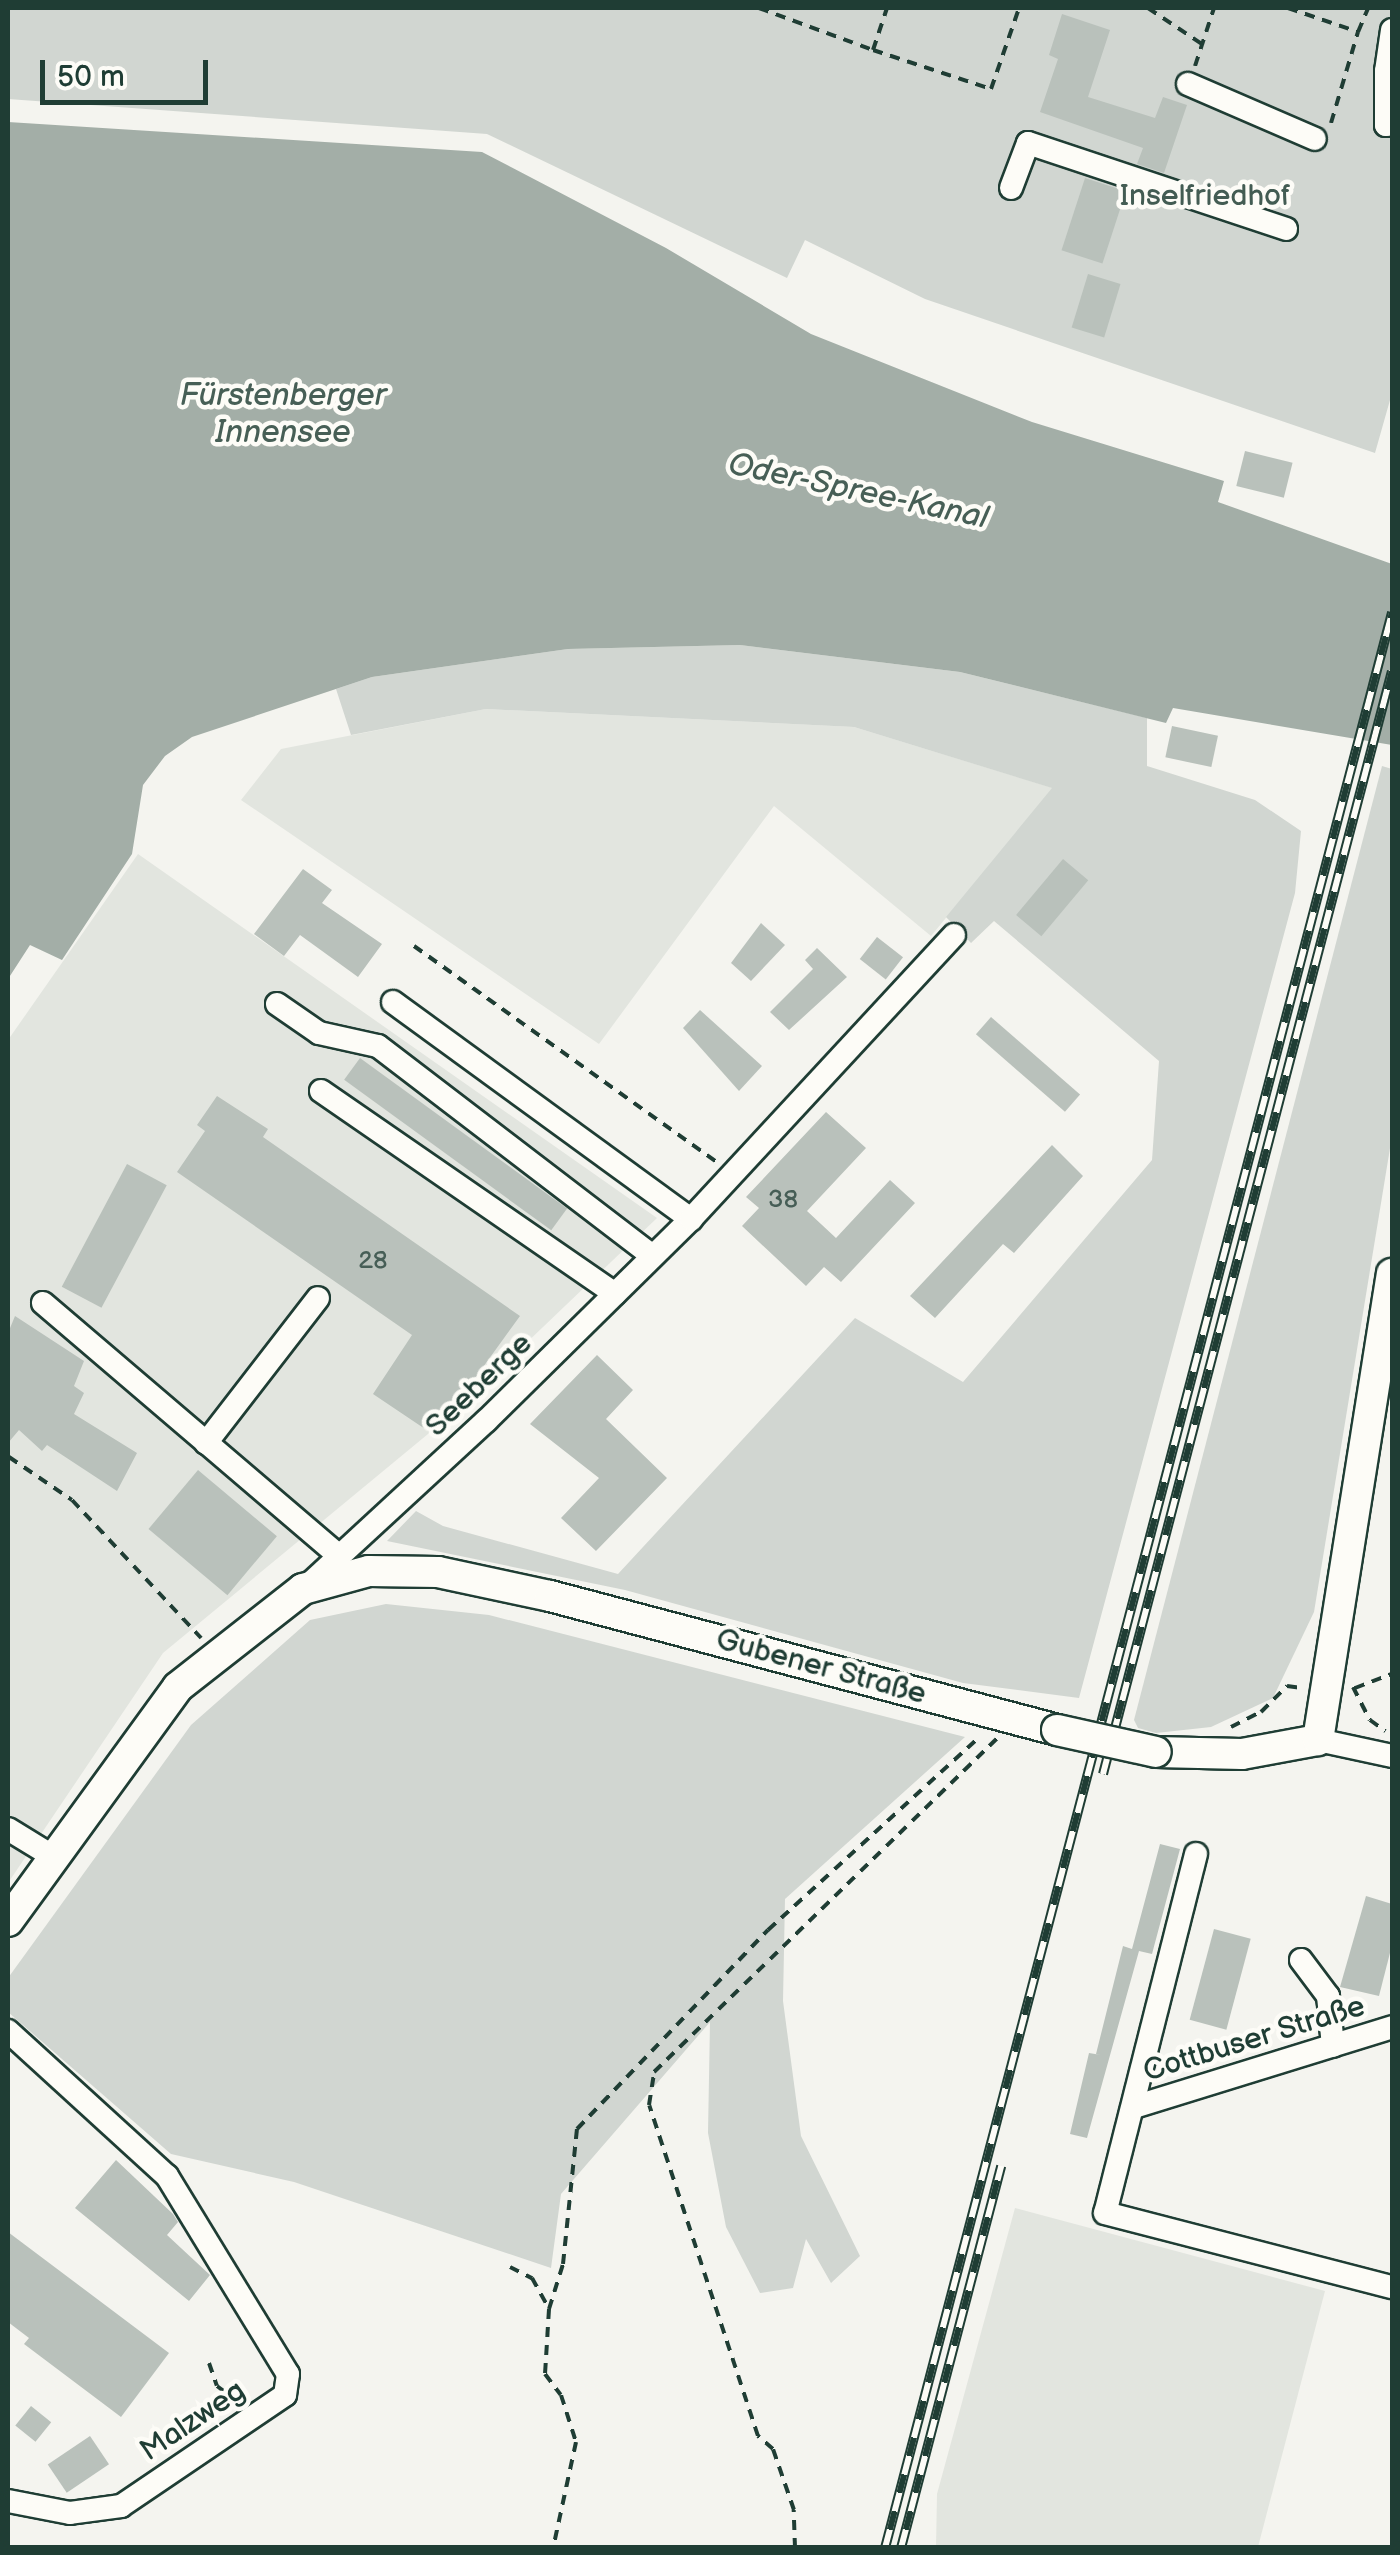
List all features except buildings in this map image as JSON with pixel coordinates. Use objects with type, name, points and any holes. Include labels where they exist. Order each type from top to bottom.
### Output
[{"type":"main road","points":[[1318,1740],[1392,1274]]},
{"type":"main road","name":"Gubener Straße","points":[[8,1920],[178,1687],[214,1652],[303,1589],[369,1571],[438,1572],[1156,1752],[1242,1754],[1318,1740]]},
{"type":"street","points":[[1389,124],[1392,30]]},
{"type":"street","points":[[1188,84],[1322,134]]},
{"type":"street","points":[[1011,188],[1028,142],[1286,229]]},
{"type":"street","name":"Seeberge","points":[[303,1589],[691,1219],[954,936]]},
{"type":"street","points":[[393,1002],[691,1219]]},
{"type":"street","points":[[277,1004],[319,1033],[378,1046],[652,1256]]},
{"type":"street","points":[[322,1092],[614,1294]]},
{"type":"street","points":[[206,1443],[318,1298]]},
{"type":"street","points":[[43,1303],[339,1556]]},
{"type":"street","points":[[1318,1740],[1392,1756]]},
{"type":"street","points":[[8,1829],[52,1856]]},
{"type":"street","points":[[1196,1854],[1105,2212],[1392,2287]]},
{"type":"street","points":[[1301,1960],[1328,1996],[1332,2046]]},
{"type":"street","name":"Cottbuser Straße","points":[[1134,2107],[1392,2027]]},
{"type":"street","name":"Malzweg","points":[[8,2031],[168,2176],[288,2374],[284,2395],[121,2506],[70,2513],[8,2500]]},
{"type":"path","points":[[759,8],[991,89],[1019,8]]},
{"type":"path","points":[[873,50],[887,8]]},
{"type":"path","points":[[1148,8],[1202,44]]},
{"type":"path","points":[[1188,84],[1214,8]]},
{"type":"path","points":[[1288,8],[1358,32]]},
{"type":"path","points":[[1322,134],[1368,8]]},
{"type":"path","points":[[414,946],[733,1173]]},
{"type":"path","points":[[9,1457],[72,1500],[214,1652]]},
{"type":"path","points":[[1218,1730],[1262,1712],[1287,1686],[1341,1694],[1392,1674]]},
{"type":"path","points":[[553,2548],[576,2442],[561,2395],[545,2374],[549,2310],[562,2264],[577,2130],[768,1930],[1010,1717]]},
{"type":"path","points":[[795,2548],[794,2510],[773,2448],[758,2436],[649,2105],[654,2072],[1010,1717]]},
{"type":"path","points":[[510,2266],[532,2278],[549,2310]]},
{"type":"path","points":[[209,2362],[217,2386],[256,2416]]},
{"type":"shaded area","points":[[486,709],[854,727],[1053,788],[931,936],[774,806],[599,1044],[241,800],[281,749]]},
{"type":"shaded area","points":[[138,854],[657,1218],[451,1415],[163,1653],[8,1883],[8,1040]]},
{"type":"shaded area","points":[[1015,2208],[1325,2291],[1258,2547],[936,2547],[937,2494]]},
{"type":"green space","name":"Inselfriedhof","points":[[8,8],[1392,8],[1392,393],[1375,453],[925,299],[805,240],[787,278],[487,134],[8,99]]},
{"type":"green space","points":[[740,645],[960,672],[1147,718],[1147,766],[1255,800],[1301,831],[1295,893],[1079,1698],[963,1683],[625,1590],[387,1541],[416,1511],[443,1526],[618,1574],[855,1318],[963,1382],[1152,1160],[1159,1061],[994,921],[971,943],[946,917],[1052,788],[854,727],[486,709],[351,735],[336,689],[372,677],[568,649]]},
{"type":"green space","points":[[1382,766],[1392,769],[1392,1136],[1314,1612],[1273,1698],[1211,1727],[1156,1733],[1138,1728],[1134,1720]]},
{"type":"green space","points":[[386,1604],[489,1615],[965,1737],[785,1899],[783,2001],[801,2136],[860,2256],[831,2283],[806,2239],[793,2288],[760,2293],[726,2227],[708,2133],[710,2022],[561,2194],[551,2268],[294,2182],[171,2154],[8,2012],[8,1978],[191,1725],[310,1620]]},
{"type":"water","name":"Fürstenberger Innensee","points":[[8,122],[482,152],[666,248],[811,334],[1032,422],[1224,481],[1218,502],[1392,564],[1392,745],[1173,708],[1166,723],[960,672],[740,645],[568,649],[372,677],[192,737],[165,756],[143,785],[132,854],[62,960],[30,945],[8,979]]},
{"type":"railway","points":[[885,2548],[1392,612]]},
{"type":"railway","points":[[1103,1774],[1392,671]]},
{"type":"railway","points":[[901,2548],[1001,2166]]},
{"type":"water label","name":"Oder-Spree-Kanal","points":[[858,492]]}]
